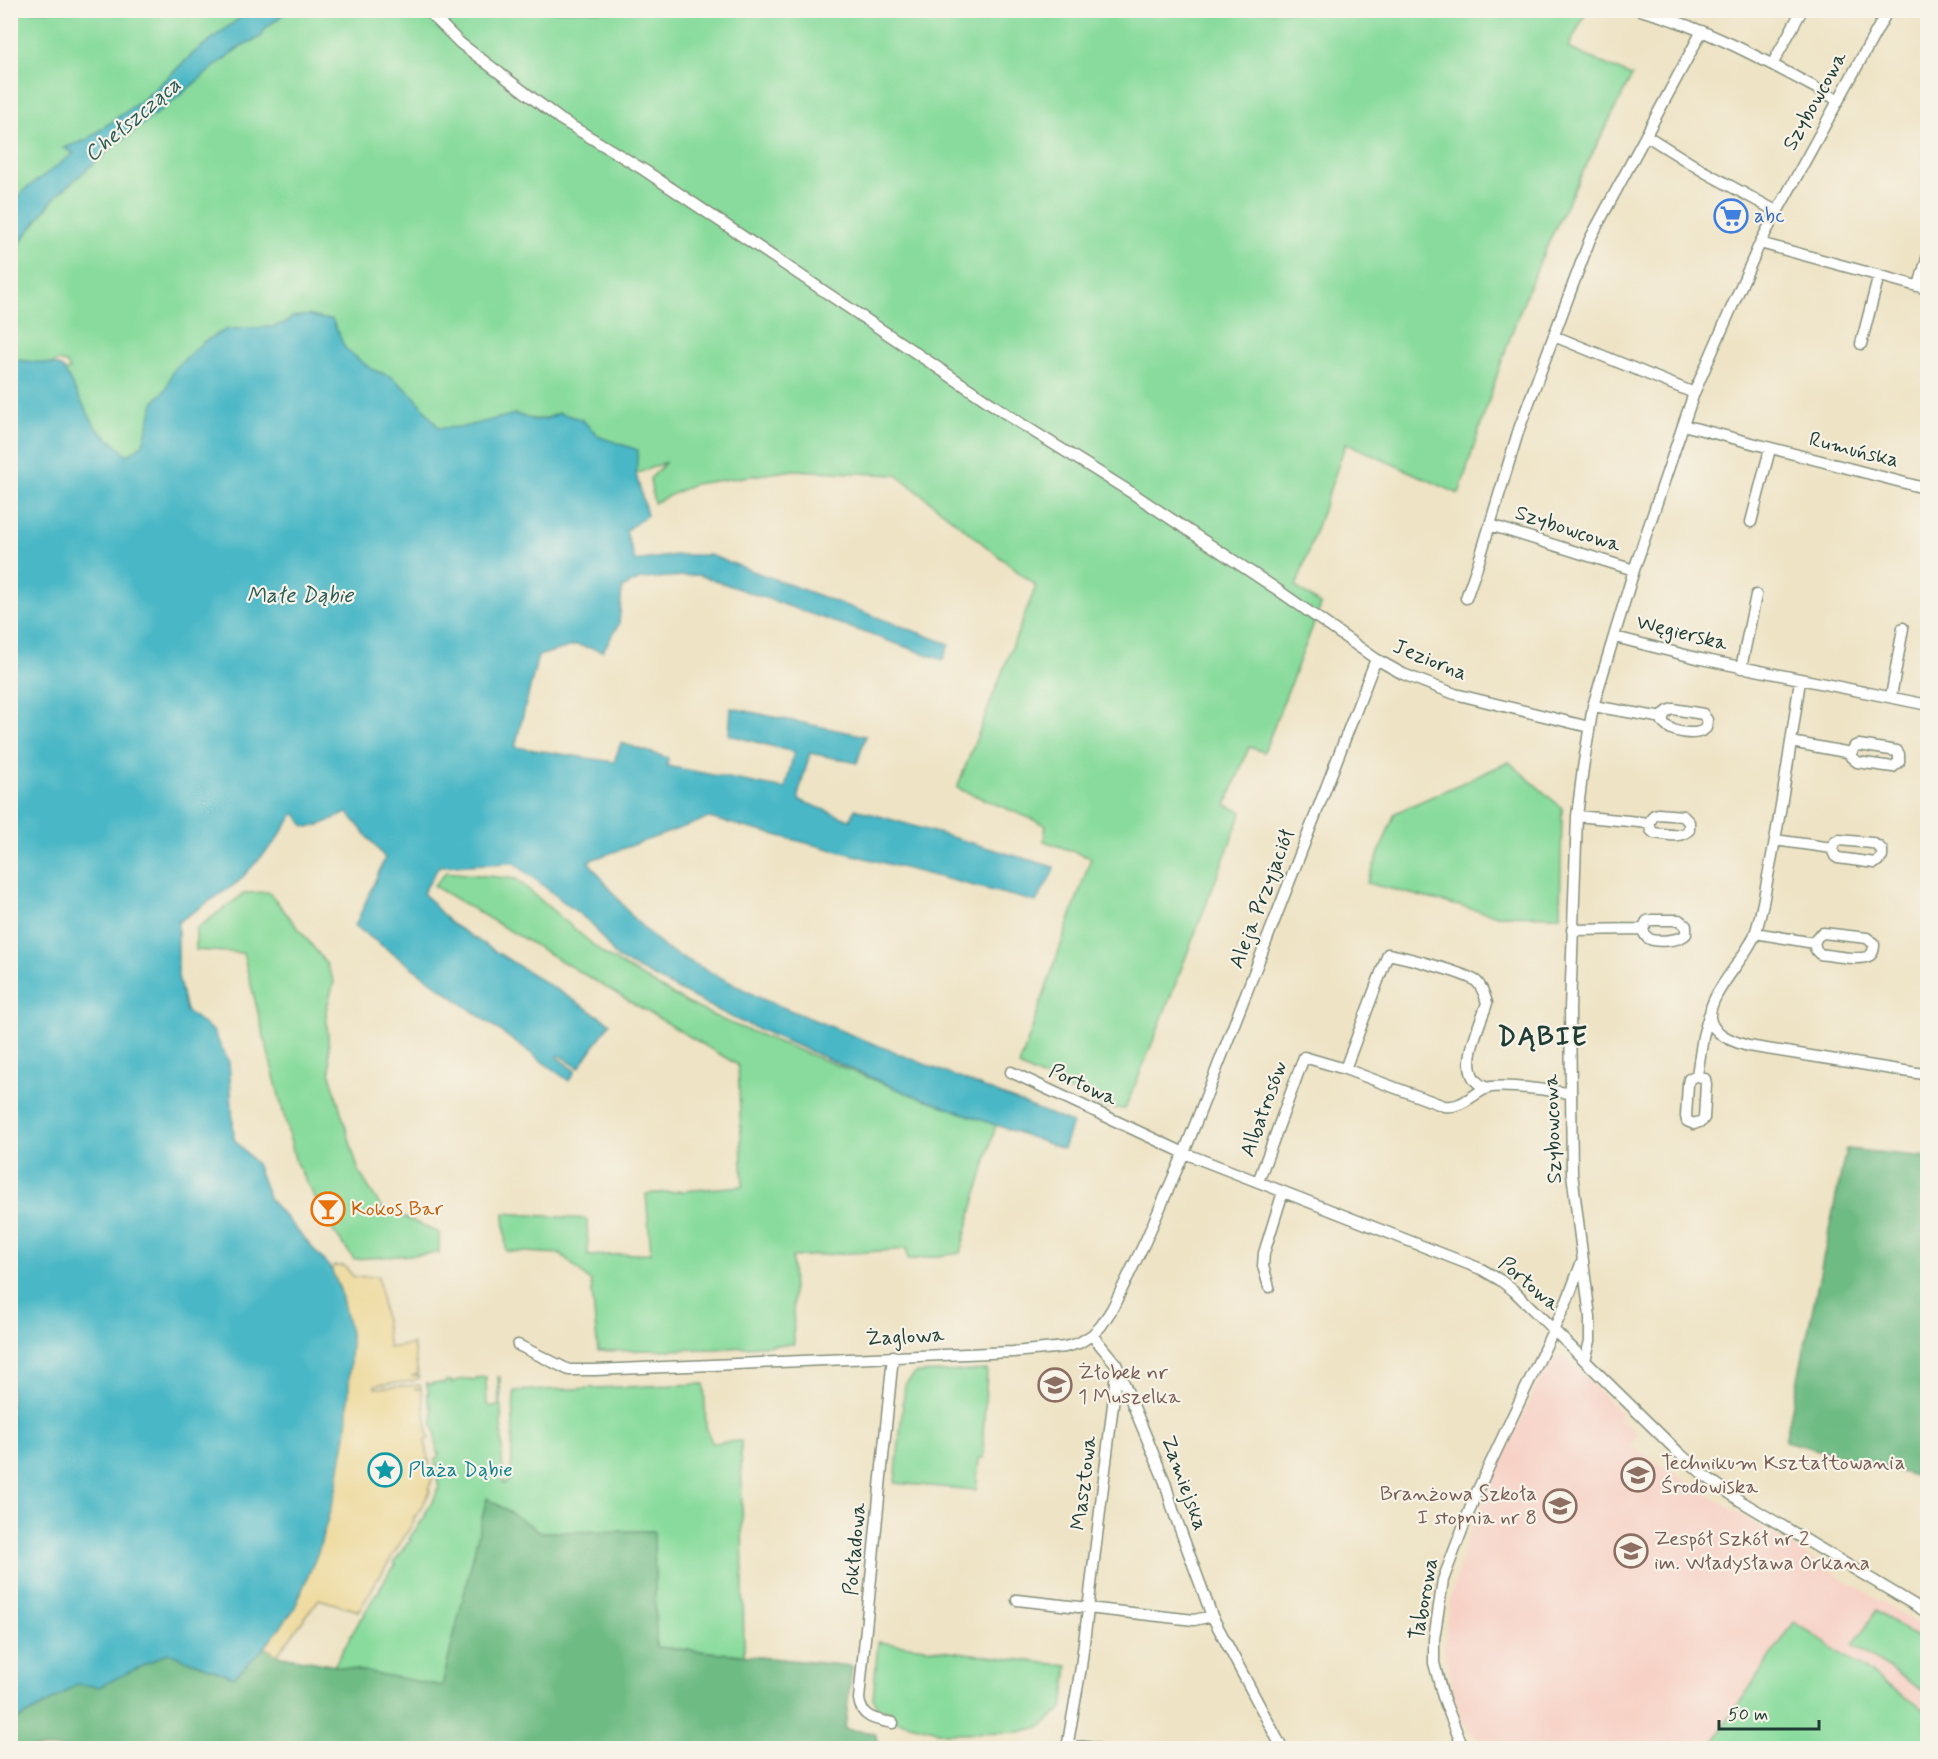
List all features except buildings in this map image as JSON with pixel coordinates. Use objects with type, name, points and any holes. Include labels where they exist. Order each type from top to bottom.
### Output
[{"type":"street","name":"Jeziorna","points":[[427,10],[460,44],[560,119],[644,170],[1020,423],[1132,493],[1275,588],[1376,659],[1403,674],[1455,694],[1589,728]]},
{"type":"street","points":[[1640,10],[1665,14],[1773,63],[1838,99]]},
{"type":"street","points":[[1773,63],[1802,10]]},
{"type":"street","name":"Szybowcowa","points":[[1585,1360],[1590,1341],[1590,1317],[1572,1173],[1570,1093],[1572,930],[1577,816],[1593,706],[1634,570],[1694,393],[1776,211],[1888,10]]},
{"type":"street","name":"Szybowcowa","points":[[1466,598],[1519,429],[1590,238],[1702,31]]},
{"type":"street","points":[[1647,136],[1703,171],[1776,211]]},
{"type":"street","points":[[1760,243],[1923,288],[1928,255]]},
{"type":"street","points":[[1861,344],[1879,275]]},
{"type":"street","points":[[1554,336],[1694,393]]},
{"type":"street","name":"Rumuńska","points":[[1683,425],[1928,489]]},
{"type":"street","points":[[1751,522],[1770,449]]},
{"type":"street","name":"Szybowcowa","points":[[1490,525],[1634,570]]},
{"type":"street","name":"Węgierska","points":[[1741,668],[1756,595]]},
{"type":"street","points":[[1891,698],[1904,628]]},
{"type":"street","name":"Węgierska","points":[[1615,637],[1741,668],[1928,705]]},
{"type":"street","name":"Aleja Przyjaciół","points":[[1184,1153],[1376,659]]},
{"type":"street","points":[[1697,1075],[1703,1036],[1712,1004],[1745,953],[1755,933],[1775,840],[1800,680]]},
{"type":"street","points":[[1593,706],[1663,718]]},
{"type":"street","points":[[1791,742],[1851,753]]},
{"type":"street","points":[[1577,816],[1649,823]]},
{"type":"street","points":[[1775,840],[1832,848]]},
{"type":"street","points":[[1572,930],[1643,929]]},
{"type":"street","points":[[1755,933],[1814,943]]},
{"type":"street","points":[[1823,933],[1868,938],[1874,944],[1874,948],[1870,956],[1860,958],[1820,954],[1814,943],[1815,939],[1823,933]]},
{"type":"street","points":[[1346,1069],[1388,954],[1455,973],[1475,980],[1479,984],[1487,1003],[1469,1057],[1474,1079],[1481,1086],[1570,1093]]},
{"type":"street","points":[[1709,1015],[1716,1030],[1737,1043],[1928,1074]]},
{"type":"street","name":"Albatrosów","points":[[1258,1182],[1304,1057],[1346,1069],[1451,1107],[1488,1088]]},
{"type":"street","name":"Portowa","points":[[1011,1072],[1184,1153],[1481,1269],[1500,1280],[1554,1329],[1705,1476],[1738,1500],[1928,1613]]},
{"type":"street","name":"Żaglowa","points":[[518,1345],[569,1370],[1013,1352],[1065,1347],[1092,1335],[1107,1318],[1145,1242],[1184,1153]]},
{"type":"street","points":[[1269,1287],[1263,1266],[1264,1253],[1283,1192]]},
{"type":"street","name":"Szybowcowa","points":[[1554,1329],[1576,1281],[1582,1255]]},
{"type":"street","name":"Taborowa","points":[[1462,1749],[1443,1697],[1434,1663],[1435,1628],[1443,1580],[1475,1496],[1554,1329]]},
{"type":"street","points":[[1092,1335],[1116,1364]]},
{"type":"street","name":"Pokładowa","points":[[893,1356],[859,1699],[861,1708],[867,1716],[893,1723]]},
{"type":"street","name":"Masztowa","points":[[1067,1747],[1081,1667],[1116,1364]]},
{"type":"street","name":"Zamiejska","points":[[1116,1364],[1165,1482],[1212,1616],[1282,1749]]},
{"type":"street","points":[[1017,1600],[1194,1620],[1212,1616]]},
{"type":"street","points":[[1067,1747],[1096,1749]]},
{"type":"shaded area","name":"Zespół Szkół nr 2 im. Władysława Orkana","points":[[1558,1356],[1567,1359],[1622,1414],[1618,1420],[1637,1432],[1630,1446],[1927,1630],[1927,1748],[1497,1748],[1481,1741],[1473,1734],[1458,1712],[1444,1648],[1450,1600],[1468,1536],[1478,1512],[1548,1361]]},
{"type":"green space","points":[[10,11],[249,11],[196,51],[145,98],[86,140],[64,148],[74,153],[24,191],[11,207]]},
{"type":"green space","points":[[287,11],[1587,11],[1568,48],[1632,76],[1568,201],[1522,304],[1459,494],[1346,443],[1296,587],[1321,605],[1264,752],[1249,747],[1226,805],[1242,812],[1125,1109],[1104,1107],[1019,1066],[1091,858],[1044,841],[1046,825],[957,788],[1036,586],[897,475],[794,470],[694,484],[654,503],[650,479],[666,462],[636,474],[559,413],[537,419],[515,414],[464,449],[288,322],[255,329],[150,532],[61,379],[65,371],[70,370],[66,363],[57,361],[11,397],[10,258],[16,248],[55,197],[114,146],[241,46],[261,37],[265,29]]},
{"type":"green space","points":[[1509,762],[1562,808],[1560,916],[1495,915],[1367,883],[1395,813]]},
{"type":"green space","points":[[446,872],[516,879],[605,955],[687,1003],[727,1022],[907,1093],[996,1125],[960,1253],[908,1260],[907,1249],[792,1257],[794,1344],[713,1349],[598,1351],[591,1282],[561,1254],[506,1251],[504,1213],[587,1219],[588,1256],[651,1253],[646,1194],[743,1186],[738,1065],[434,886]]},
{"type":"green space","points":[[269,892],[326,963],[334,982],[326,1010],[331,1078],[359,1172],[381,1207],[439,1233],[439,1253],[354,1259],[333,1231],[296,1163],[243,953],[196,950],[196,929],[245,893]]},
{"type":"green space","points":[[1846,1149],[1927,1157],[1927,1479],[1785,1441]]},
{"type":"green space","points":[[987,1370],[983,1434],[984,1458],[979,1458],[976,1490],[895,1483],[905,1384],[916,1373]]},
{"type":"green space","points":[[486,1377],[487,1405],[494,1407],[499,1405],[498,1377],[500,1377],[503,1484],[511,1479],[514,1391],[704,1384],[706,1427],[712,1443],[741,1441],[744,1655],[656,1647],[654,1531],[541,1532],[487,1499],[442,1686],[334,1666],[439,1490],[435,1459],[439,1457],[439,1453],[437,1453],[432,1407],[430,1407],[426,1383],[432,1385],[432,1383],[452,1381],[452,1383],[457,1380],[475,1380]]},
{"type":"green space","points":[[487,1498],[541,1532],[654,1531],[656,1647],[852,1666],[845,1729],[875,1733],[880,1748],[11,1748],[11,1723],[47,1704],[77,1684],[99,1686],[168,1653],[234,1677],[265,1647],[277,1655],[442,1686]]},
{"type":"green space","points":[[1876,1611],[1927,1644],[1927,1681],[1922,1690],[1853,1645]]},
{"type":"green space","points":[[1794,1622],[1927,1712],[1927,1748],[1717,1748],[1711,1745]]},
{"type":"green space","points":[[878,1642],[1068,1666],[1063,1709],[1040,1727],[1019,1732],[946,1733],[890,1719],[891,1711],[877,1707],[873,1699]]},
{"type":"sand","name":"Plaża Dąbie","points":[[334,1266],[344,1266],[354,1277],[378,1276],[389,1348],[413,1344],[418,1374],[411,1376],[418,1375],[419,1378],[412,1381],[375,1385],[375,1388],[420,1385],[421,1388],[414,1389],[421,1389],[429,1439],[425,1439],[427,1460],[429,1460],[432,1479],[430,1492],[414,1516],[414,1521],[379,1578],[375,1580],[376,1582],[359,1611],[319,1599],[277,1655],[265,1647],[294,1609],[318,1552],[336,1490],[347,1429],[351,1338],[340,1290],[331,1269]]},
{"type":"water","name":"Chełszcząca","points":[[249,11],[287,11],[265,29],[261,37],[241,46],[114,146],[55,197],[11,258],[11,207],[23,191],[74,153],[63,148],[86,140],[145,98],[196,51]]},
{"type":"water","name":"Małe Dąbie","points":[[308,315],[332,319],[345,348],[371,369],[392,377],[415,397],[439,428],[463,427],[515,414],[534,420],[546,419],[559,413],[581,419],[600,437],[638,450],[636,474],[647,515],[626,531],[635,561],[676,555],[710,555],[949,644],[943,660],[699,575],[640,579],[622,588],[619,624],[603,651],[576,645],[538,656],[515,747],[614,762],[621,743],[668,758],[667,766],[785,789],[794,752],[729,735],[731,708],[866,736],[857,763],[810,753],[799,792],[799,800],[850,820],[855,809],[1054,867],[1036,902],[709,818],[588,861],[634,919],[666,949],[762,999],[1072,1123],[1063,1149],[907,1093],[737,1020],[617,958],[592,924],[514,863],[439,866],[423,893],[450,923],[610,1023],[579,1068],[559,1055],[557,1057],[575,1071],[569,1081],[355,926],[385,858],[348,813],[321,825],[310,827],[305,826],[294,814],[274,843],[237,883],[178,922],[178,976],[186,1011],[213,1031],[229,1062],[234,1139],[256,1164],[270,1200],[331,1269],[340,1290],[351,1338],[347,1429],[336,1490],[318,1552],[294,1609],[265,1647],[234,1677],[168,1653],[99,1687],[77,1684],[47,1704],[11,1723],[11,359],[53,364],[63,368],[96,428],[128,455],[143,444],[154,402],[166,389],[173,370],[203,342],[227,329],[273,327],[287,322],[292,317]]},
{"type":"place","name":"abc","points":[[1731,216]]},
{"type":"place","name":"Kokos Bar","points":[[328,1209]]},
{"type":"place","name":"Żłobek nr 1 Muszelka","points":[[1055,1385]]},
{"type":"place","name":"Plaża Dąbie","points":[[385,1470]]},
{"type":"place","name":"Technikum Kształtowania Środowiska","points":[[1638,1475]]},
{"type":"place","name":"Branżowa Szkoła I stopnia nr 8","points":[[1560,1506]]},
{"type":"place","name":"Zespół Szkół nr 2 im. Władysława Orkana","points":[[1631,1551]]},
{"type":"district","name":"DĄBIE","points":[[1543,1037]]}]
